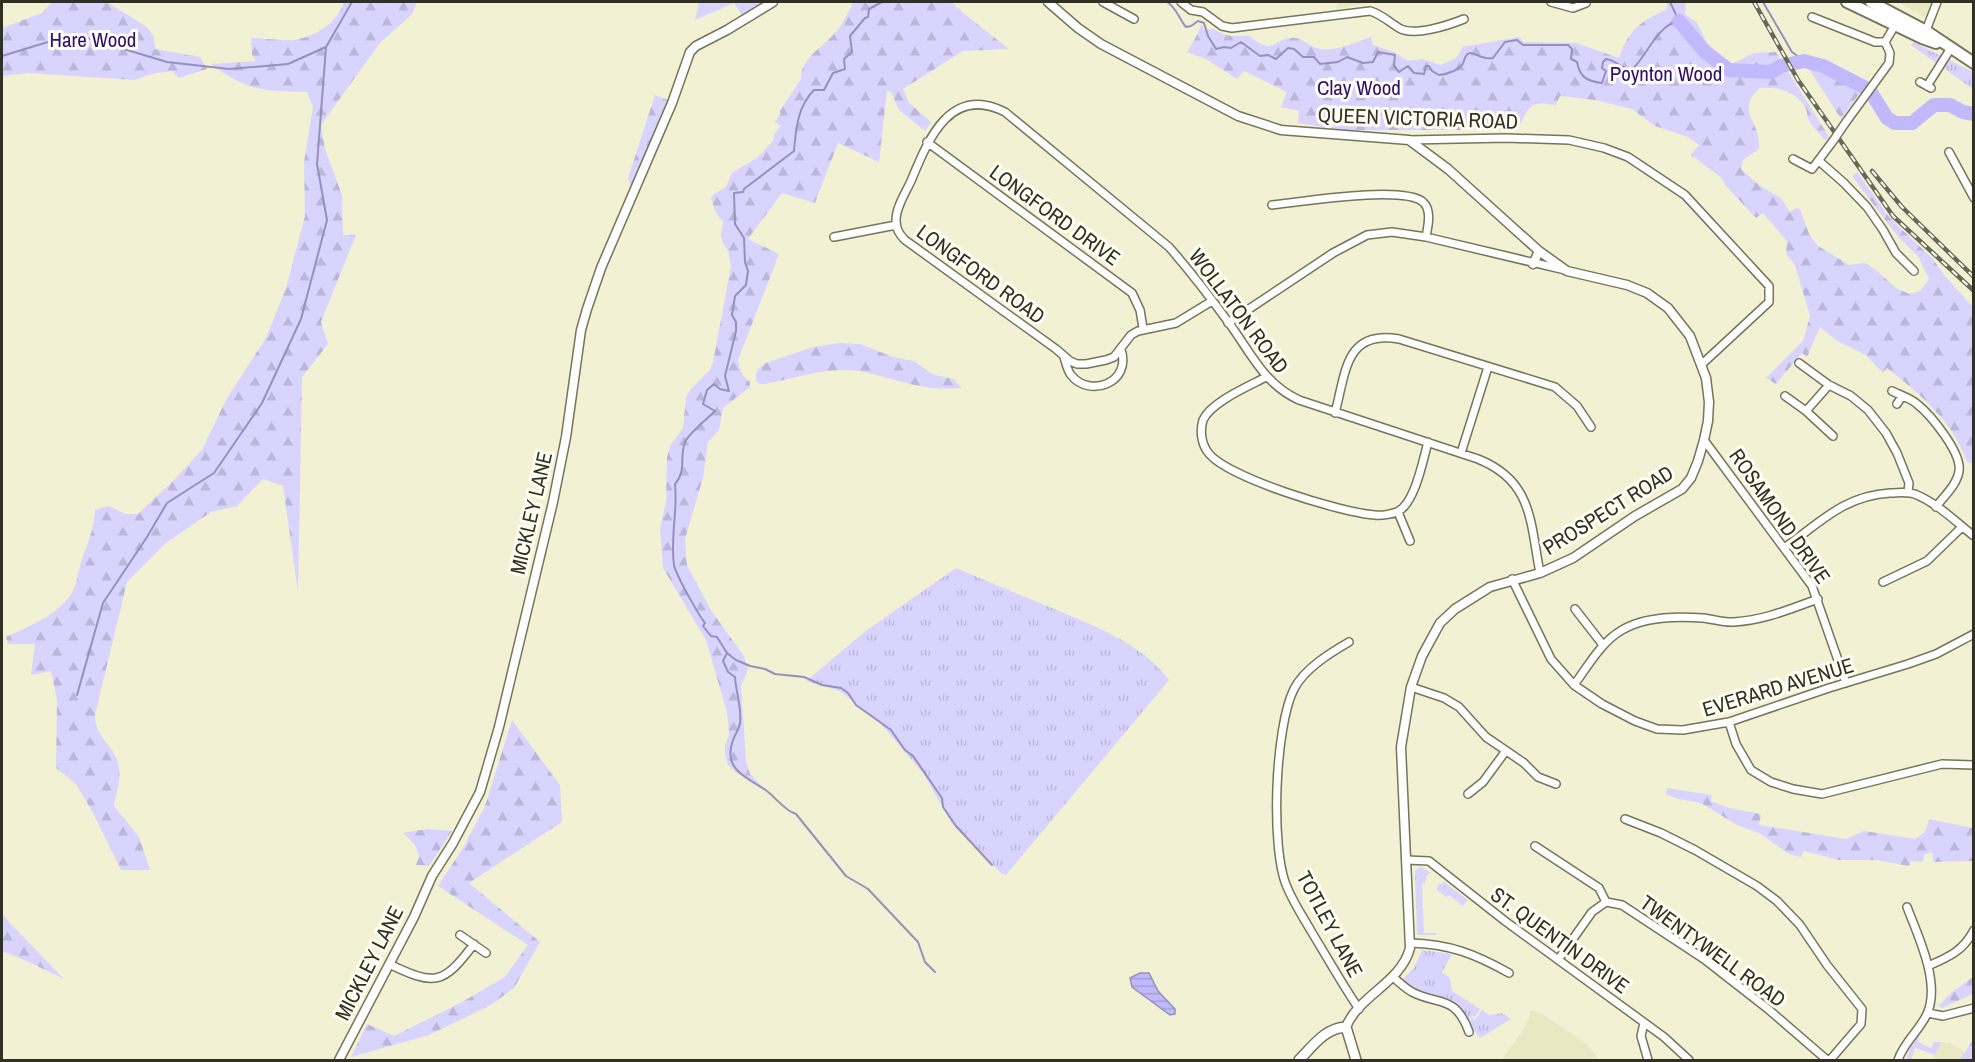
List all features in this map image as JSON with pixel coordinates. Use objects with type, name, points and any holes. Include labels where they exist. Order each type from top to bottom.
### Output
[{"type":"main road","points":[[1847,2],[1897,21],[1951,48],[1974,63]]},
{"type":"main road","points":[[1871,2],[1897,21]]},
{"type":"main road","points":[[1299,1060],[1326,1033],[1346,1027],[1356,1060]]},
{"type":"street","name":"MICKLEY LANE","points":[[339,1060],[414,917],[432,876],[472,808],[490,762],[553,502],[566,437],[580,330],[601,268],[672,103],[690,51],[773,2]]},
{"type":"street","name":"QUEEN VICTORIA ROAD","points":[[1048,2],[1101,44],[1238,116],[1281,130],[1409,140],[1506,138],[1569,140],[1604,148],[1628,157],[1685,195],[1769,286],[1769,302],[1701,365]]},
{"type":"street","points":[[1103,2],[1134,20]]},
{"type":"street","points":[[1181,2],[1191,10],[1203,12],[1222,26],[1232,28],[1370,11],[1376,12],[1406,31],[1448,25],[1464,19]]},
{"type":"street","points":[[1551,2],[1573,8],[1586,3]]},
{"type":"street","points":[[1924,35],[1937,2]]},
{"type":"street","points":[[1812,17],[1875,42],[1885,42]]},
{"type":"street","points":[[1885,42],[1897,21]]},
{"type":"street","points":[[1793,159],[1812,169],[1819,161],[1886,68],[1890,53],[1885,42]]},
{"type":"street","points":[[1926,86],[1951,48]]},
{"type":"street","name":"WOLLATON ROAD","points":[[927,142],[935,129],[964,106],[982,104],[1005,112],[1169,247],[1277,389],[1335,413],[1461,453],[1495,466],[1508,476],[1520,490],[1527,508],[1540,573]]},
{"type":"street","points":[[1409,140],[1448,169],[1539,251],[1567,271]]},
{"type":"street","name":"LONGFORD ROAD","points":[[927,142],[897,214],[896,225],[905,240],[1064,357],[1077,364],[1106,360],[1121,350],[1131,335],[1143,328]]},
{"type":"street","name":"LONGFORD DRIVE","points":[[927,142],[1132,293],[1140,310],[1143,328]]},
{"type":"street","points":[[1949,152],[1974,198]]},
{"type":"street","points":[[1819,161],[1866,207],[1896,253],[1914,272]]},
{"type":"street","points":[[1272,205],[1381,194],[1408,195],[1423,202],[1428,212],[1426,237]]},
{"type":"street","points":[[834,237],[896,225]]},
{"type":"street","name":"PROSPECT ROAD","points":[[1228,323],[1359,238],[1392,232],[1426,237],[1627,285],[1658,299],[1682,323],[1690,336],[1708,387],[1708,421],[1704,440],[1695,470],[1682,489],[1626,521],[1573,558],[1540,573],[1490,587],[1469,599],[1440,623],[1422,656],[1411,687],[1401,747],[1410,943],[1406,960],[1393,977],[1352,1015],[1346,1027]]},
{"type":"street","points":[[1533,264],[1539,251]]},
{"type":"street","points":[[1143,328],[1176,322],[1212,301]]},
{"type":"street","points":[[1335,413],[1352,353],[1358,346],[1370,339],[1383,336],[1555,387],[1577,406],[1591,428]]},
{"type":"street","name":"LONGFORD ROAD","points":[[1064,357],[1075,379],[1082,383],[1102,386],[1114,380],[1123,367],[1124,358],[1121,350]]},
{"type":"street","points":[[1799,363],[1829,385],[1851,396],[1868,410],[1886,433],[1909,483],[1908,492]]},
{"type":"street","points":[[1461,453],[1488,367]]},
{"type":"street","points":[[1266,377],[1210,410],[1201,430],[1207,452],[1218,463],[1295,496],[1376,515],[1398,512],[1412,493],[1428,442]]},
{"type":"street","points":[[1806,411],[1829,385]]},
{"type":"street","points":[[1892,391],[1919,405],[1956,456],[1959,473],[1936,507]]},
{"type":"street","points":[[1785,396],[1833,435]]},
{"type":"street","points":[[1897,404],[1902,396]]},
{"type":"street","name":"ROSAMOND DRIVE","points":[[1704,440],[1804,573],[1818,599],[1846,683]]},
{"type":"street","points":[[1784,548],[1854,499],[1908,492],[1936,507],[1974,536]]},
{"type":"street","points":[[1398,512],[1410,541]]},
{"type":"street","points":[[1883,582],[1927,561],[1962,527]]},
{"type":"street","name":"EVERARD AVENUE","points":[[1512,579],[1551,659],[1574,685],[1610,709],[1657,729],[1683,730],[1729,722],[1936,654],[1974,634]]},
{"type":"street","points":[[1574,685],[1603,645],[1622,630],[1647,620],[1678,617],[1730,622],[1759,620],[1818,599]]},
{"type":"street","points":[[1575,609],[1603,645]]},
{"type":"street","name":"TOTLEY LANE","points":[[1344,642],[1318,661],[1294,688],[1285,715],[1279,757],[1278,853],[1286,886],[1345,989],[1359,1009]]},
{"type":"street","points":[[1411,687],[1444,698],[1459,707],[1486,737],[1524,763],[1539,777],[1556,784]]},
{"type":"street","points":[[1729,722],[1736,744],[1751,770],[1771,782],[1793,789],[1822,794],[1942,764],[1974,765]]},
{"type":"street","points":[[1468,794],[1483,782],[1505,752]]},
{"type":"street","points":[[1625,819],[1660,833],[1728,868],[1777,901],[1800,926],[1862,1009],[1861,1024],[1828,1060]]},
{"type":"street","points":[[1535,846],[1599,888],[1606,902]]},
{"type":"street","name":"ST. QUENTIN DRIVE","points":[[1407,860],[1430,861],[1473,897],[1664,1037],[1689,1060]]},
{"type":"street","name":"TWENTYWELL ROAD","points":[[1558,960],[1592,912],[1606,902],[1622,905],[1704,959],[1828,1060]]},
{"type":"street","points":[[1898,1060],[1906,1042],[1928,1013],[1932,993],[1928,966],[1908,907]]},
{"type":"street","points":[[1928,966],[1956,953],[1974,930]]},
{"type":"street","points":[[460,935],[486,953]]},
{"type":"street","points":[[1410,943],[1436,944],[1465,951],[1509,974]]},
{"type":"street","points":[[389,964],[417,977],[430,980],[446,975],[456,967],[474,944]]},
{"type":"street","points":[[1393,977],[1412,992],[1447,1003],[1465,1020],[1469,1032]]},
{"type":"street","points":[[1928,1013],[1943,1016],[1974,1008]]},
{"type":"street","points":[[1644,1023],[1641,1036],[1648,1060]]},
{"type":"shaded area","points":[[1338,2],[1374,2],[1336,9]]},
{"type":"shaded area","points":[[1898,2],[1933,2],[1927,17],[1924,17]]},
{"type":"shaded area","points":[[1140,973],[1149,973],[1158,991],[1175,1009],[1175,1014],[1170,1015],[1132,987],[1130,978]]},
{"type":"shaded area","points":[[1531,1010],[1541,1013],[1588,1045],[1599,1060],[1502,1060],[1527,1024]]},
{"type":"shaded area","points":[[1941,1042],[1948,1044],[1949,1042],[1965,1052],[1959,1060],[1932,1060]]},
{"type":"green space","name":"Hare Wood","points":[[52,2],[107,2],[147,27],[154,37],[155,49],[200,57],[207,69],[179,78],[172,71],[134,80],[28,73],[2,76],[2,28],[42,13]]},
{"type":"green space","points":[[344,2],[417,2],[412,14],[379,44],[321,125],[325,149],[342,195],[343,235],[356,235],[321,322],[328,344],[302,377],[298,592],[283,486],[263,479],[237,506],[211,512],[166,543],[127,582],[95,715],[98,730],[114,753],[119,767],[114,806],[139,837],[150,870],[121,870],[76,784],[56,768],[57,700],[51,671],[31,675],[35,644],[8,644],[6,637],[46,617],[71,595],[90,535],[95,510],[109,506],[125,514],[138,514],[202,450],[227,398],[266,338],[286,288],[305,216],[304,162],[313,107],[307,92],[256,88],[235,80],[211,64],[256,61],[252,55],[251,38],[294,40],[310,36],[331,22],[341,10]]},
{"type":"green space","points":[[699,2],[767,2],[743,17],[734,3],[695,20]]},
{"type":"green space","points":[[852,2],[952,2],[1009,49],[963,51],[903,89],[909,103],[931,122],[925,131],[899,110],[891,92],[887,91],[879,162],[838,143],[815,203],[782,193],[748,239],[779,254],[738,360],[741,372],[750,382],[750,387],[723,408],[719,430],[708,442],[703,478],[685,539],[687,565],[712,612],[744,656],[748,670],[741,686],[746,760],[750,774],[762,786],[738,774],[728,765],[725,755],[725,745],[729,735],[727,712],[706,640],[663,568],[660,528],[666,502],[667,457],[670,446],[683,428],[686,397],[710,370],[713,362],[731,266],[728,250],[721,236],[723,222],[715,211],[711,198],[726,187],[732,173],[758,157],[773,141],[774,134],[781,126],[775,122],[781,113],[779,112],[801,79],[804,65],[839,28]]},
{"type":"green space","name":"Poynton Wood","points":[[1667,2],[1686,2],[1685,14],[1697,23],[1707,43],[1732,64],[1754,53],[1776,52],[1829,137],[1826,141],[1808,118],[1806,109],[1798,98],[1786,91],[1760,88],[1749,103],[1749,110],[1759,140],[1759,149],[1743,160],[1741,169],[1759,185],[1781,198],[1790,212],[1796,208],[1800,209],[1809,234],[1818,246],[1849,265],[1865,263],[1896,288],[1909,294],[1920,291],[1929,279],[1918,256],[1899,238],[1852,176],[1857,172],[1890,218],[1932,258],[1973,307],[1973,464],[1967,462],[1961,447],[1944,421],[1911,388],[1887,368],[1883,373],[1866,355],[1837,341],[1820,327],[1807,357],[1802,353],[1776,384],[1766,378],[1803,341],[1810,316],[1795,265],[1786,254],[1787,241],[1763,213],[1756,218],[1726,186],[1722,178],[1691,155],[1699,145],[1688,137],[1655,126],[1632,109],[1595,100],[1560,96],[1556,105],[1536,104],[1529,108],[1520,125],[1501,123],[1500,130],[1340,130],[1298,123],[1299,111],[1281,107],[1287,92],[1244,71],[1237,79],[1206,59],[1187,52],[1203,25],[1204,30],[1213,29],[1230,36],[1248,35],[1270,46],[1288,38],[1295,38],[1316,48],[1330,49],[1344,47],[1371,37],[1373,45],[1394,52],[1408,61],[1422,59],[1441,65],[1456,58],[1463,47],[1519,37],[1523,42],[1576,43],[1619,58],[1631,33],[1650,18],[1667,9]]},
{"type":"green space","points":[[1914,42],[1973,72],[1973,89],[1911,45]]},
{"type":"green space","points":[[1804,61],[1823,66],[1864,87],[1841,119]]},
{"type":"green space","points":[[655,95],[668,100],[631,187],[628,178]]},
{"type":"green space","points":[[840,343],[860,344],[893,357],[914,361],[932,374],[953,379],[962,388],[925,387],[866,372],[848,370],[817,373],[765,384],[756,381],[758,370],[766,363],[813,347]]},
{"type":"green space","points":[[956,568],[1113,635],[1144,655],[1169,680],[1006,875],[1002,874],[952,824],[923,773],[881,724],[840,691],[806,681],[867,630]]},
{"type":"green space","points":[[512,720],[560,785],[562,822],[469,883],[540,942],[514,988],[489,1006],[429,1035],[351,1057],[367,1024],[394,1036],[462,1002],[505,977],[528,945],[438,886],[463,848],[485,806]]},
{"type":"green space","points":[[1667,788],[1712,795],[1711,801],[1729,808],[1761,814],[1759,825],[1846,839],[1864,831],[1915,839],[1925,832],[1929,819],[1973,828],[1973,861],[1933,862],[1931,852],[1924,855],[1923,862],[1911,861],[1909,866],[1876,860],[1839,860],[1804,851],[1801,857],[1789,854],[1759,833],[1737,825],[1701,803],[1678,799],[1666,794]]},
{"type":"green space","points":[[427,829],[452,831],[429,866],[416,865],[419,856],[415,845],[403,833]]},
{"type":"green space","points":[[1420,867],[1432,873],[1429,873],[1425,883],[1422,884],[1424,933],[1436,933],[1437,935],[1417,935],[1415,871]]},
{"type":"green space","points":[[1443,881],[1468,900],[1463,906],[1449,895],[1446,897],[1437,890],[1438,884],[1442,884]]},
{"type":"green space","points":[[2,913],[9,922],[64,979],[2,951]]},
{"type":"green space","points":[[1422,950],[1452,954],[1442,972],[1450,978],[1452,991],[1480,1009],[1469,1022],[1454,1001],[1416,989],[1404,981],[1403,979],[1414,968]]},
{"type":"green space","points":[[1973,977],[1973,994],[1942,1008],[1938,1006],[1951,993]]},
{"type":"green space","points":[[1482,1010],[1489,1015],[1502,1013],[1511,1019],[1480,1038],[1469,1023],[1472,1018],[1475,1020]]},
{"type":"green space","points":[[1920,1034],[1918,1042],[1931,1048],[1934,1042],[1941,1042],[1935,1055],[1915,1048],[1911,1060],[1906,1060],[1910,1048]]},
{"type":"green space","points":[[1973,1040],[1973,1060],[1959,1060],[1960,1059]]},
{"type":"waterway","points":[[2,56],[74,34],[167,62],[229,69],[288,64],[326,47],[352,2]]},
{"type":"waterway","points":[[882,2],[869,9],[868,17],[850,36],[852,52],[844,59],[845,69],[833,73],[824,90],[814,90],[808,97],[798,119],[794,151],[743,192],[734,193],[735,224],[744,238],[745,262],[748,271],[746,285],[735,296],[732,315],[736,322],[736,331],[725,376],[729,391],[720,389],[714,384],[707,390],[703,404],[715,411],[694,430],[685,442],[681,474],[675,484],[674,565],[697,612],[705,623],[703,626],[711,636],[717,637],[727,653],[736,660],[775,674],[804,677],[822,685],[841,688],[848,693],[856,705],[891,730],[905,750],[913,756],[942,798],[943,807],[956,826],[992,865]]},
{"type":"waterway","points":[[1167,2],[1186,27],[1198,21],[1204,23],[1208,36],[1216,49],[1231,48],[1241,42],[1260,56],[1268,55],[1276,59],[1288,48],[1294,49],[1303,57],[1314,57],[1320,64],[1338,62],[1347,57],[1363,63],[1373,62],[1378,52],[1395,55],[1394,66],[1399,72],[1408,66],[1414,73],[1424,74],[1426,66],[1429,66],[1439,75],[1457,69],[1468,54],[1493,58],[1505,42],[1517,40],[1523,45],[1568,45],[1572,49],[1571,59],[1577,62],[1582,75],[1592,81],[1602,83],[1606,71],[1602,68],[1606,59],[1626,68],[1633,68],[1663,30],[1679,21],[1670,2]]},
{"type":"waterway","points":[[1763,2],[1792,52],[1804,61]]},
{"type":"waterway","points":[[1679,21],[1705,52],[1729,70],[1771,72],[1781,66],[1804,61],[1823,66],[1864,87],[1872,94],[1887,118],[1895,123],[1912,123],[1934,105],[1950,105],[1963,112],[1974,114]]},
{"type":"waterway","points":[[77,695],[103,603],[167,503],[214,473],[262,403],[301,319],[327,220],[317,164],[326,47]]},
{"type":"waterway","points":[[727,653],[723,661],[728,672],[735,677],[740,712],[739,725],[730,750],[734,766],[745,777],[796,814],[846,876],[868,889],[918,942],[925,962],[935,972]]},
{"type":"railway","points":[[1754,2],[1798,80],[1893,216],[1974,291]]},
{"type":"railway","points":[[1872,171],[1902,207],[1974,277]]},
{"type":"park label","name":"Clay Wood","points":[[1359,87]]}]
